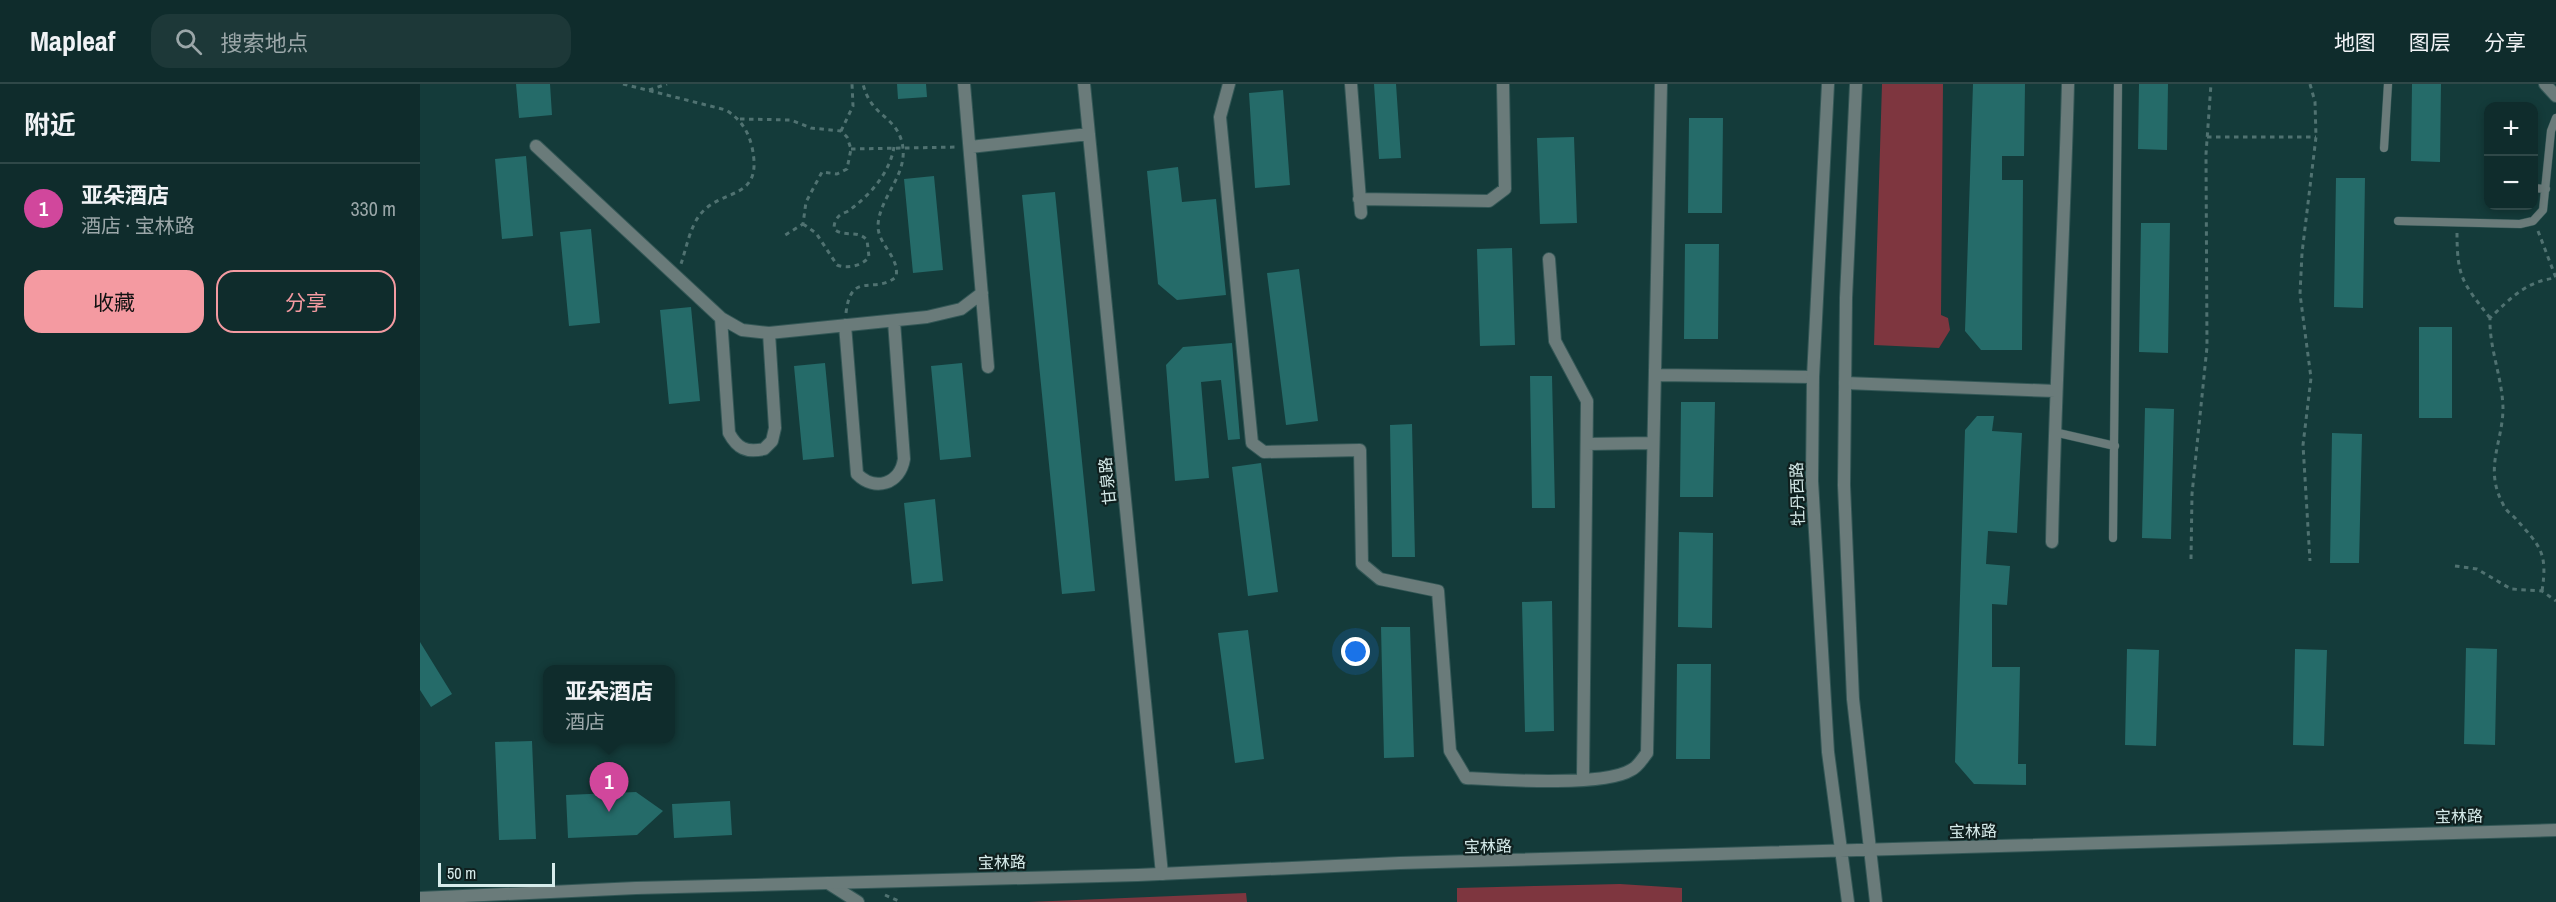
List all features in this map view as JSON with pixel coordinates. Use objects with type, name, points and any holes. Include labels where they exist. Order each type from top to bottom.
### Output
[{"type":"street","points":[[964,84],[988,367]]},
{"type":"street","name":"甘泉路","points":[[1084,84],[1161,874]]},
{"type":"street","points":[[1229,84],[1220,117],[1252,443],[1264,452],[1360,450],[1362,564],[1380,579],[1438,591],[1450,752],[1466,778],[1518,781],[1616,777],[1634,770],[1647,753],[1661,84]]},
{"type":"street","points":[[1351,84],[1361,213]]},
{"type":"street","points":[[1359,199],[1489,201],[1505,189],[1503,84]]},
{"type":"street","name":"牡丹西路","points":[[1828,84],[1813,377],[1812,481],[1819,642],[1827,752],[1848,902]]},
{"type":"street","points":[[1856,84],[1845,383],[1844,485],[1853,699],[1876,902]]},
{"type":"street","points":[[2052,542],[2055,391],[2063,268],[2068,84]]},
{"type":"street","points":[[2545,84],[2556,96]]},
{"type":"street","points":[[970,147],[1089,134]]},
{"type":"street","points":[[536,146],[721,318],[742,330],[768,333],[894,321],[961,309],[982,293]]},
{"type":"street","points":[[1549,259],[1556,341],[1587,400],[1583,779]]},
{"type":"street","points":[[721,318],[729,433],[735,444],[745,450],[764,449],[772,441],[775,428],[768,333]]},
{"type":"street","points":[[845,325],[857,474],[865,482],[887,483],[896,479],[903,471],[904,459],[894,321]]},
{"type":"street","points":[[1654,375],[1813,377]]},
{"type":"street","points":[[1845,383],[2055,391]]},
{"type":"street","points":[[1587,444],[1653,443]]},
{"type":"street","name":"宝林路","points":[[420,898],[446,899],[636,888],[1161,874],[1400,863],[1513,862],[1870,849],[2556,830]]},
{"type":"street","points":[[828,883],[858,902]]},
{"type":"lane","points":[[2114,538],[2118,84]]},
{"type":"lane","points":[[2384,148],[2388,84]]},
{"type":"lane","points":[[2398,221],[2520,224],[2533,221],[2543,210],[2552,131],[2556,118]]},
{"type":"lane","points":[[2538,188],[2546,189]]},
{"type":"lane","points":[[2054,432],[2115,446]]},
{"type":"path","points":[[623,84],[710,104],[740,119],[791,120],[811,128],[841,131],[847,136],[851,149],[846,169],[837,174],[822,172],[806,202],[803,224]]},
{"type":"path","points":[[648,90],[667,84]]},
{"type":"path","points":[[841,131],[853,106],[852,84]]},
{"type":"path","points":[[845,325],[848,302],[858,286],[889,282],[896,277],[898,269],[878,228],[880,217],[904,161],[903,147],[896,128],[867,99],[863,84]]},
{"type":"path","points":[[2191,559],[2192,494],[2207,347],[2206,137],[2211,84]]},
{"type":"path","points":[[2310,84],[2315,102],[2316,137],[2302,253],[2300,294],[2311,378],[2303,445],[2310,561]]},
{"type":"path","points":[[676,276],[698,217],[710,203],[729,197],[748,184],[755,164],[751,143],[740,119]]},
{"type":"path","points":[[2206,137],[2316,137]]},
{"type":"path","points":[[803,224],[816,233],[837,265],[843,267],[865,262],[869,257],[867,240],[856,233],[838,232],[834,223],[839,216],[864,198],[884,174],[892,159],[894,147]]},
{"type":"path","points":[[851,149],[970,147]]},
{"type":"path","points":[[2490,318],[2522,288],[2540,280],[2556,279],[2547,249],[2533,221]]},
{"type":"path","points":[[2457,222],[2457,265],[2468,290],[2490,318],[2503,406],[2502,425],[2493,464],[2495,483],[2503,506],[2533,536],[2543,552],[2546,568],[2542,591]]},
{"type":"path","points":[[782,237],[803,224]]},
{"type":"path","points":[[2455,566],[2476,569],[2511,589],[2542,591],[2556,601]]},
{"type":"shaded area","points":[[1882,84],[1943,84],[1941,315],[1948,318],[1950,330],[1939,348],[1874,345]]},
{"type":"shaded area","points":[[1620,884],[1682,888],[1682,902],[1457,902],[1457,888]]},
{"type":"shaded area","points":[[1246,893],[1247,902],[1028,902]]},
{"type":"building","points":[[516,84],[550,84],[552,115],[519,118]]},
{"type":"building","points":[[897,84],[926,84],[927,97],[898,99]]},
{"type":"building","points":[[1374,84],[1396,84],[1401,158],[1379,159]]},
{"type":"building","points":[[1973,84],[2025,84],[2024,156],[2002,156],[2002,180],[2023,180],[2022,350],[1981,350],[1965,331]]},
{"type":"building","points":[[2139,84],[2168,84],[2167,150],[2138,149]]},
{"type":"building","points":[[2412,84],[2441,84],[2440,162],[2411,161]]},
{"type":"building","points":[[1283,90],[1290,185],[1255,188],[1249,93]]},
{"type":"building","points":[[1689,118],[1723,118],[1722,213],[1688,213]]},
{"type":"building","points":[[1574,137],[1577,223],[1540,224],[1537,138]]},
{"type":"building","points":[[526,156],[533,236],[502,239],[495,159]]},
{"type":"building","points":[[1178,167],[1182,202],[1216,199],[1226,295],[1177,300],[1158,284],[1147,171]]},
{"type":"building","points":[[934,176],[943,270],[913,273],[904,179]]},
{"type":"building","points":[[2336,178],[2365,178],[2363,308],[2334,307]]},
{"type":"building","points":[[1055,192],[1095,591],[1062,594],[1022,195]]},
{"type":"building","points":[[2141,223],[2170,223],[2168,353],[2139,352]]},
{"type":"building","points":[[591,229],[600,323],[569,326],[560,232]]},
{"type":"building","points":[[1685,244],[1719,244],[1718,339],[1684,339]]},
{"type":"building","points":[[1512,248],[1515,345],[1480,346],[1477,249]]},
{"type":"building","points":[[1299,269],[1318,421],[1286,425],[1267,273]]},
{"type":"building","points":[[691,307],[700,401],[669,404],[660,310]]},
{"type":"building","points":[[2419,327],[2452,327],[2452,418],[2419,418]]},
{"type":"building","points":[[1232,343],[1240,439],[1228,440],[1221,380],[1201,382],[1209,478],[1175,481],[1166,365],[1183,347]]},
{"type":"building","points":[[825,363],[834,457],[803,460],[794,366]]},
{"type":"building","points":[[962,363],[971,457],[940,460],[931,366]]},
{"type":"building","points":[[1530,376],[1552,376],[1555,508],[1532,508]]},
{"type":"building","points":[[1681,402],[1715,402],[1713,497],[1680,497]]},
{"type":"building","points":[[2145,408],[2174,409],[2171,539],[2142,538]]},
{"type":"building","points":[[1977,416],[1994,416],[1992,431],[2022,433],[2017,533],[1988,531],[1986,564],[2010,566],[2007,605],[1992,604],[1992,667],[2020,667],[2018,764],[2026,764],[2026,785],[1974,784],[1955,762],[1965,430]]},
{"type":"building","points":[[1412,424],[1415,557],[1392,557],[1390,425]]},
{"type":"building","points":[[2332,433],[2362,434],[2359,563],[2330,563]]},
{"type":"building","points":[[1261,463],[1278,592],[1248,596],[1232,467]]},
{"type":"building","points":[[935,499],[943,581],[912,584],[904,503]]},
{"type":"building","points":[[1679,532],[1713,533],[1712,628],[1678,627]]},
{"type":"building","points":[[1552,601],[1554,731],[1525,732],[1522,602]]},
{"type":"building","points":[[1381,627],[1410,627],[1414,757],[1384,758]]},
{"type":"building","points":[[1248,630],[1264,759],[1235,763],[1218,633]]},
{"type":"building","points":[[420,642],[452,694],[431,707],[420,690]]},
{"type":"building","points":[[2466,648],[2497,649],[2495,745],[2464,744]]},
{"type":"building","points":[[2127,649],[2159,650],[2156,746],[2125,745]]},
{"type":"building","points":[[2295,649],[2327,650],[2324,746],[2293,745]]},
{"type":"building","points":[[1677,664],[1711,664],[1710,759],[1676,759]]},
{"type":"building","points":[[532,741],[536,839],[499,840],[495,742]]},
{"type":"building","points":[[636,792],[663,811],[637,835],[568,838],[566,795]]},
{"type":"building","points":[[730,801],[732,835],[674,838],[672,804]]},
{"type":"place","name":"亚朵酒店","points":[[609,812]]}]
